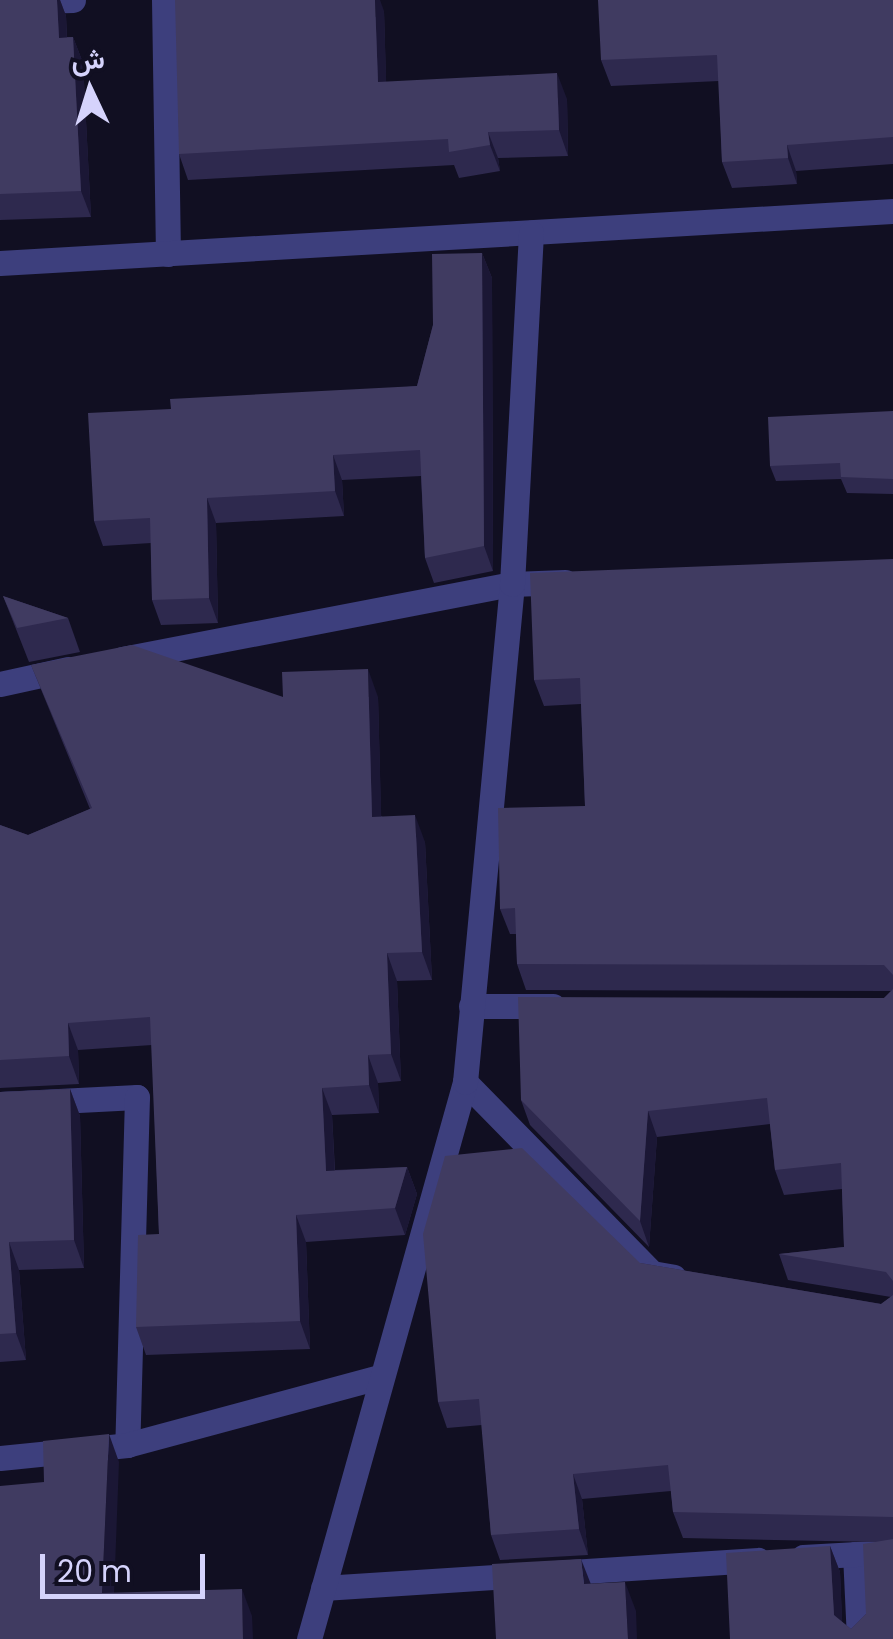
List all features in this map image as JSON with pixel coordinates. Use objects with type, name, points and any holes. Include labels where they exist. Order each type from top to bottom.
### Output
[{"type":"street","points":[[0,2],[73,0]]},
{"type":"street","points":[[164,0],[168,254]]},
{"type":"street","points":[[0,264],[893,212]]},
{"type":"street","points":[[308,1639],[465,1082],[512,584],[531,233]]},
{"type":"street","points":[[0,684],[512,584],[588,580]]},
{"type":"street","points":[[471,1006],[586,1006]]},
{"type":"street","points":[[465,1082],[652,1273],[708,1282]]},
{"type":"street","points":[[0,1104],[137,1097],[126,1446]]},
{"type":"street","points":[[0,1458],[126,1446],[382,1376]]},
{"type":"street","points":[[323,1588],[893,1552]]},
{"type":"street","points":[[855,1554],[859,1639]]},
{"type":"building","points":[[0,0],[57,0],[59,38],[73,37],[81,191],[0,194]]},
{"type":"building","points":[[175,0],[375,0],[378,82],[557,73],[559,130],[488,132],[490,145],[449,152],[448,139],[179,154]]},
{"type":"building","points":[[598,0],[893,0],[893,137],[787,145],[788,158],[722,162],[717,55],[601,60]]},
{"type":"building","points":[[482,253],[484,546],[425,558],[420,450],[333,455],[335,491],[207,498],[209,598],[152,600],[150,518],[94,521],[88,413],[171,409],[170,399],[417,386],[433,325],[432,254]]},
{"type":"building","points":[[893,411],[893,479],[841,477],[840,463],[770,466],[768,417]]},
{"type":"building","points":[[893,559],[893,975],[884,965],[517,964],[515,908],[500,909],[498,808],[585,806],[580,678],[534,680],[530,573]]},
{"type":"building","points":[[3,596],[68,618],[17,628]]},
{"type":"building","points":[[132,645],[283,697],[282,672],[368,669],[372,817],[415,815],[422,952],[387,953],[391,1054],[368,1055],[369,1085],[322,1088],[326,1171],[407,1167],[395,1208],[296,1215],[300,1321],[136,1327],[138,1235],[159,1234],[150,1017],[68,1023],[69,1056],[0,1060],[0,825],[28,835],[92,808],[31,665]]},
{"type":"building","points":[[893,989],[893,1281],[886,1272],[779,1254],[844,1247],[841,1163],[775,1170],[767,1098],[648,1111],[640,1221],[521,1100],[518,997],[884,998]]},
{"type":"building","points":[[70,1089],[74,1240],[9,1242],[16,1333],[0,1334],[0,1092]]},
{"type":"building","points":[[522,1148],[640,1263],[881,1304],[893,1295],[893,1517],[673,1512],[668,1465],[573,1474],[579,1529],[491,1535],[479,1399],[438,1402],[423,1234],[445,1156]]},
{"type":"building","points":[[109,1434],[102,1593],[242,1589],[243,1639],[0,1639],[0,1486],[44,1482],[43,1441]]},
{"type":"building","points":[[893,1539],[893,1639],[730,1639],[726,1553],[830,1546],[834,1615],[851,1629],[866,1614],[863,1544]]},
{"type":"building","points":[[581,1559],[584,1584],[625,1582],[628,1639],[496,1639],[492,1564]]}]
